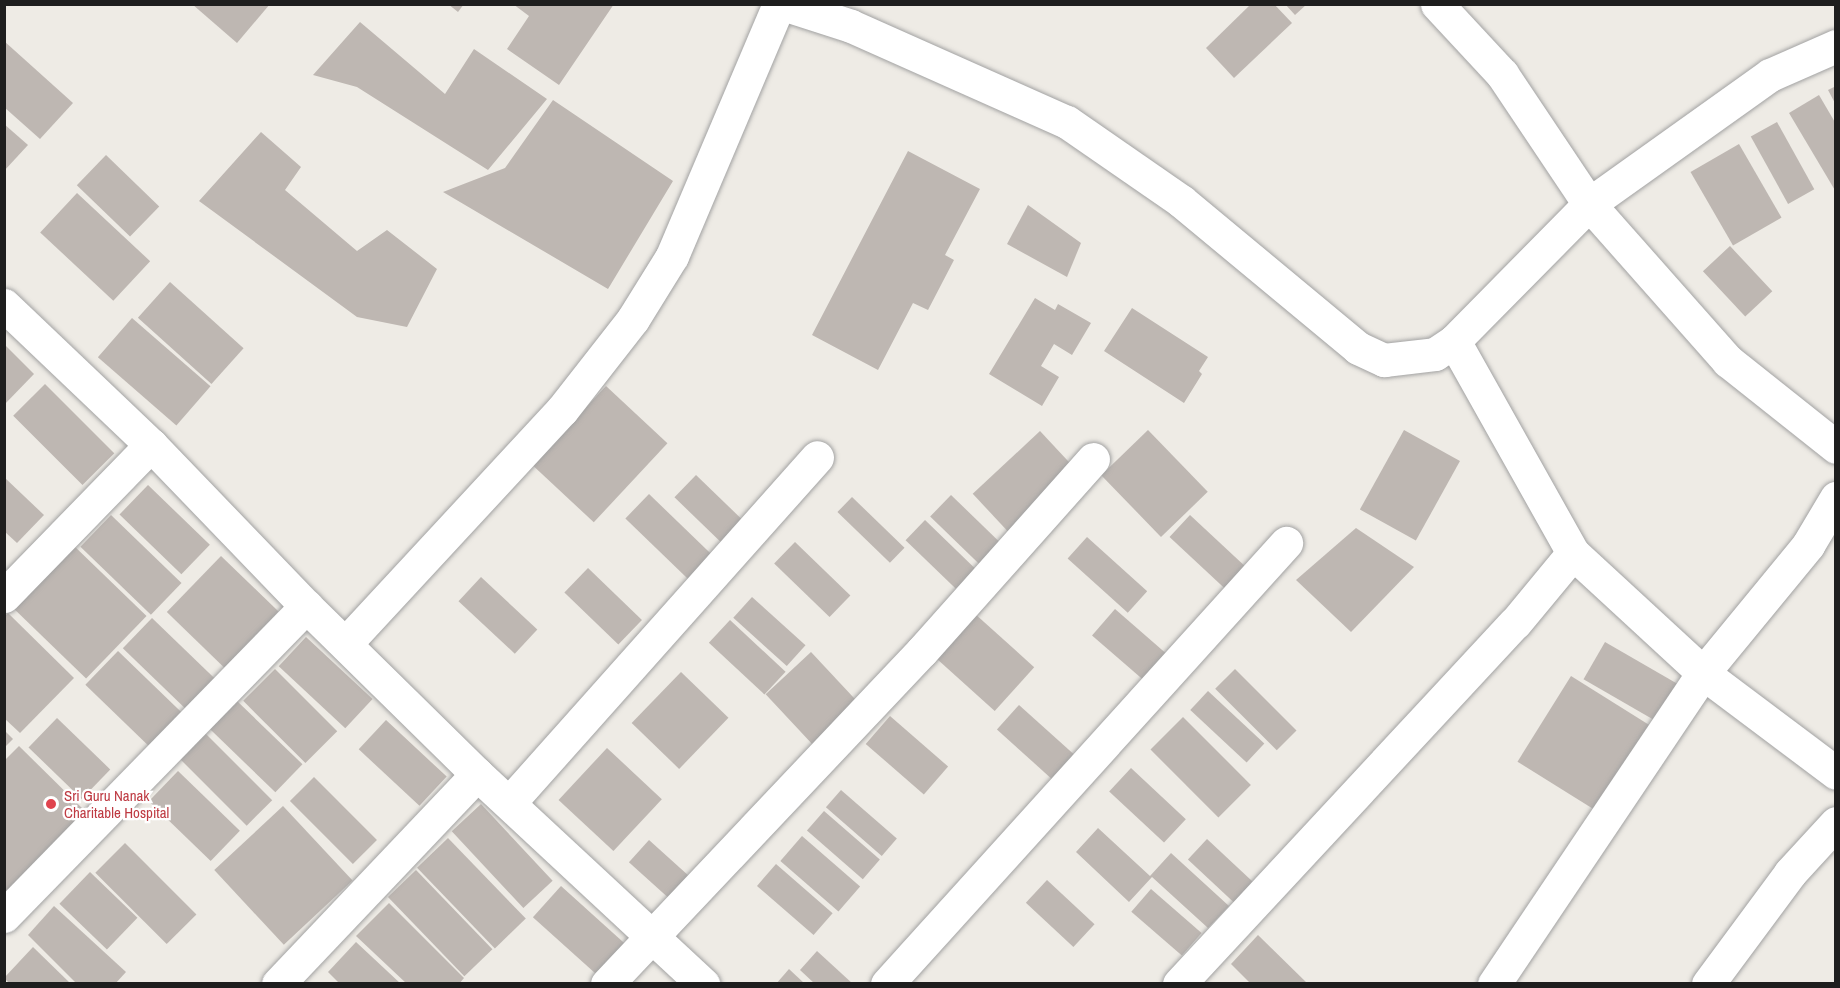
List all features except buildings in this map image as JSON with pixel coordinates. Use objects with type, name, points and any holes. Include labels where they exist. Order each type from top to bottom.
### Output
[{"type":"street","points":[[346,643],[562,410],[633,319],[672,256],[781,4],[851,26],[1066,122],[1180,201],[1358,348],[1383,360],[1414,359],[1435,354],[1454,341],[1588,204],[1770,75],[1836,46]]},
{"type":"street","points":[[1437,4],[1480,46],[1588,204],[1728,361],[1836,447]]},
{"type":"street","points":[[1476,4],[1480,46]]},
{"type":"street","points":[[4,305],[152,445],[306,606],[477,774],[703,984]]},
{"type":"street","points":[[1454,341],[1572,553],[1703,673],[1836,773]]},
{"type":"street","points":[[4,596],[152,445]]},
{"type":"street","points":[[509,803],[817,457]]},
{"type":"street","points":[[607,984],[922,651],[1093,459]]},
{"type":"street","points":[[1494,984],[1703,673],[1808,545],[1836,498]]},
{"type":"street","points":[[887,984],[1286,543]]},
{"type":"street","points":[[1179,984],[1515,623],[1572,553]]},
{"type":"street","points":[[4,916],[306,606]]},
{"type":"street","points":[[278,984],[477,774]]},
{"type":"street","points":[[1708,984],[1790,873],[1836,823]]},
{"type":"place","name":"Sri Guru Nanak Charitable Hospital","points":[[51,804]]}]
